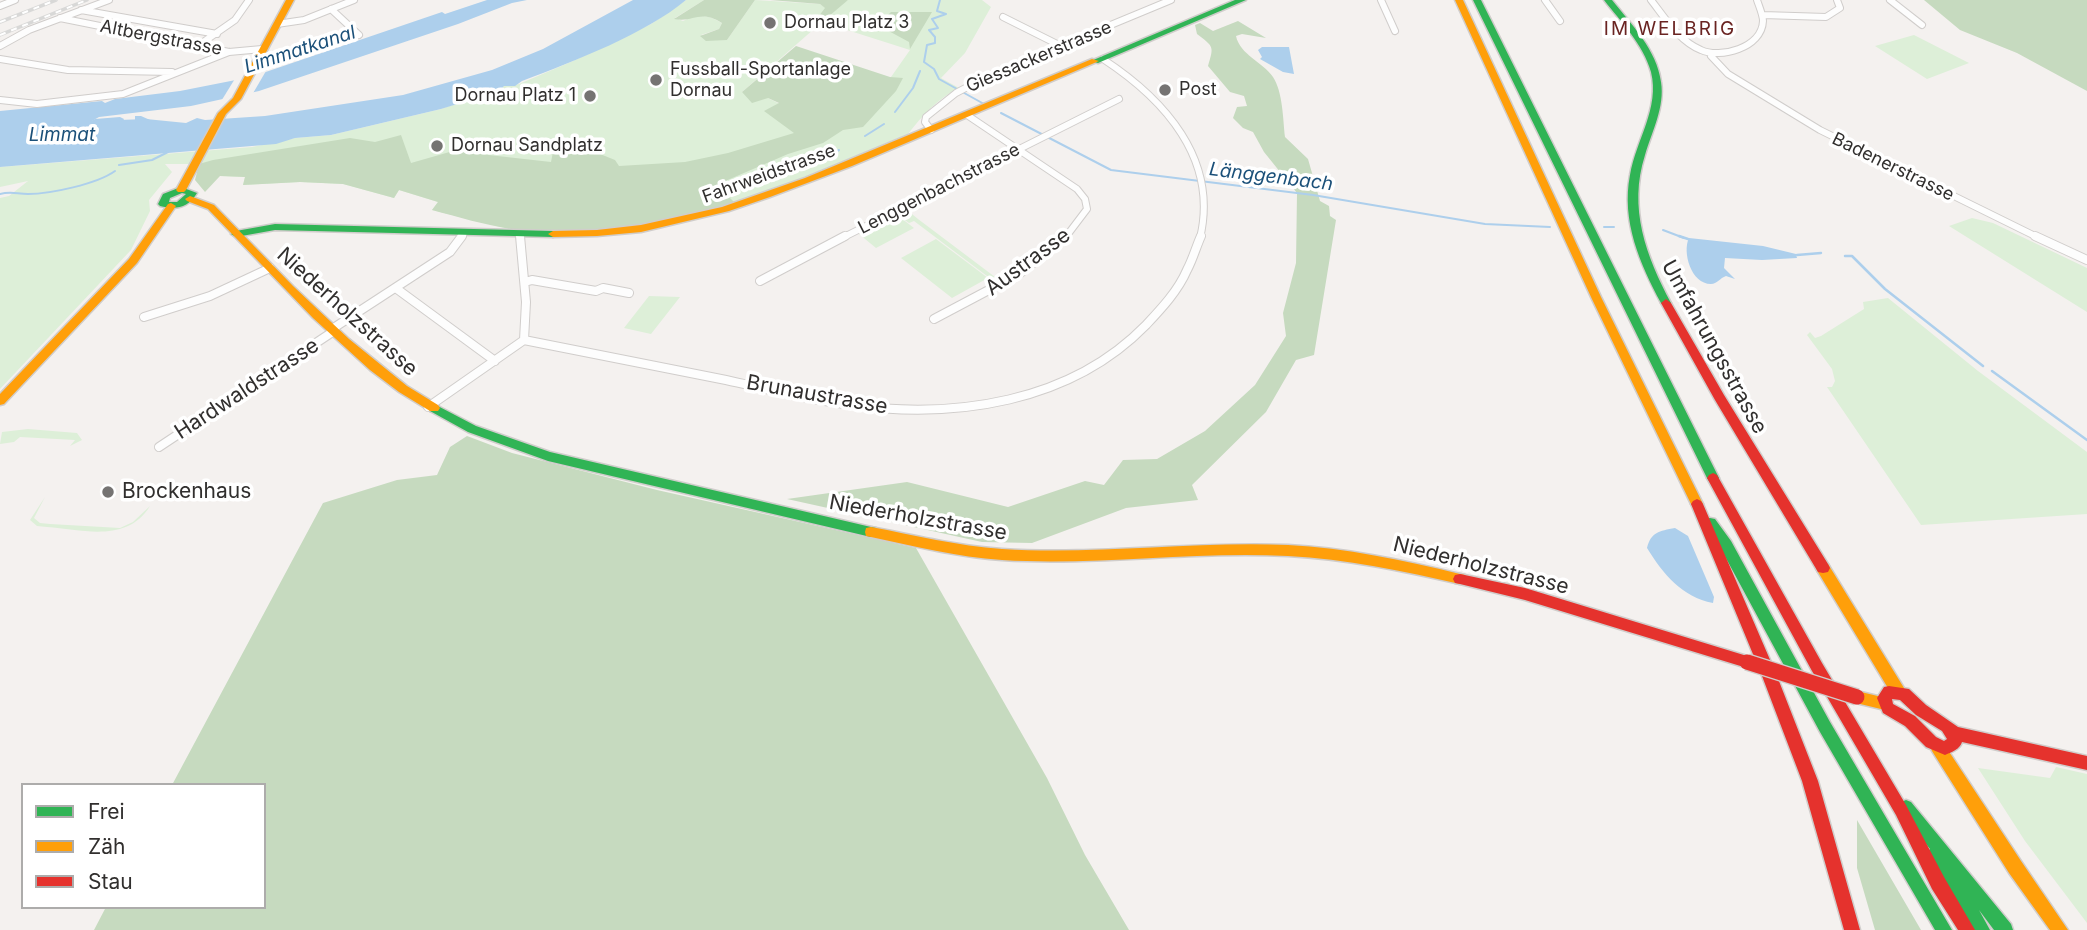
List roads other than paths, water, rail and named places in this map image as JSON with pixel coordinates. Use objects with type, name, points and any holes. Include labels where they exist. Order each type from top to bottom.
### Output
[{"type":"main road","points":[[0,401],[124,273],[171,206],[186,194],[195,160],[225,110],[237,99],[290,0]]},
{"type":"main road","name":"Fahrweidstrasse","points":[[236,234],[275,227],[520,236],[610,233],[707,215],[784,191],[1242,0]]},
{"type":"main road","points":[[1460,0],[1601,307],[1698,507],[1712,545],[1762,652],[1820,814],[1852,930]]},
{"type":"main road","points":[[1477,0],[1692,437],[1776,595],[1901,810],[1982,930]]},
{"type":"main road","name":"Umfahrungsstrasse","points":[[1608,0],[1647,50],[1657,82],[1655,112],[1634,172],[1631,194],[1633,225],[1649,273],[1712,386],[1899,692]]},
{"type":"main road","name":"Niederholzstrasse","points":[[186,194],[211,207],[333,330],[383,376],[428,407],[484,434],[548,456],[921,542],[1015,555],[1222,550],[1360,558],[1497,586],[1885,704]]},
{"type":"main road","points":[[0,414],[64,348],[121,282],[124,273]]},
{"type":"main road","points":[[1698,507],[1726,545],[1842,757],[1944,930]]},
{"type":"main road","points":[[2060,930],[1937,746],[1910,721],[1885,704],[1885,695],[1899,692],[1954,733],[2087,763]]},
{"type":"main road","points":[[1937,746],[1951,746],[1955,743],[1954,733]]},
{"type":"main road","points":[[1882,778],[1952,861],[2005,930]]},
{"type":"main road","points":[[1901,810],[1938,883],[1967,930]]},
{"type":"street","points":[[1,45],[26,31],[109,0]]},
{"type":"street","points":[[199,45],[239,15],[248,0]]},
{"type":"street","points":[[277,24],[301,21],[354,0]]},
{"type":"street","name":"Giessackerstrasse","points":[[931,130],[925,122],[926,117],[959,90],[1171,0]]},
{"type":"street","points":[[1381,0],[1395,32]]},
{"type":"street","points":[[1545,0],[1560,21]]},
{"type":"street","name":"Badenerstrasse","points":[[1651,0],[1698,50],[1711,56],[1716,65],[1742,85],[1818,130],[2087,260]]},
{"type":"street","points":[[1711,56],[1726,54],[1751,41],[1762,27],[1763,15],[1757,0]]},
{"type":"street","points":[[1763,15],[1826,17],[1840,9],[1837,0]]},
{"type":"street","points":[[1890,0],[1922,25]]},
{"type":"street","points":[[0,6],[11,1]]},
{"type":"street","points":[[331,9],[359,36]]},
{"type":"street","points":[[81,10],[217,34]]},
{"type":"street","points":[[1003,17],[1060,47]]},
{"type":"street","name":"Altbergstrasse","points":[[60,18],[229,52],[262,49]]},
{"type":"street","points":[[0,100],[37,104],[123,94],[229,52]]},
{"type":"street","points":[[0,59],[68,70],[176,73]]},
{"type":"street","name":"Brunaustrasse","points":[[524,340],[849,405],[883,409],[951,409],[1014,397],[1062,382],[1112,354],[1160,312],[1186,275],[1200,241],[1205,215],[1202,182],[1194,155],[1173,118],[1138,84],[1103,59]]},
{"type":"street","name":"Lenggenbachstrasse","points":[[760,281],[915,199],[1119,99]]},
{"type":"street","name":"Austrasse","points":[[934,319],[1008,281],[1056,246],[1085,214],[1087,205],[1077,189],[967,115]]},
{"type":"street","name":"Hardwaldstrasse","points":[[159,447],[450,252],[464,233]]},
{"type":"street","points":[[428,407],[524,340],[527,324],[525,282],[518,244],[520,236]]},
{"type":"street","points":[[144,317],[210,296],[270,268]]},
{"type":"street","points":[[525,282],[596,292],[603,288],[629,293]]},
{"type":"street","points":[[397,289],[495,361]]},
{"type":"water","name":"Limmat","points":[[487,0],[527,0],[259,91],[191,106],[99,117],[92,121],[146,119],[186,123],[197,118],[205,120],[265,116],[403,95],[492,70],[543,49],[633,0],[686,0],[651,24],[609,45],[515,86],[504,86],[499,91],[441,109],[331,135],[295,138],[276,144],[0,167],[0,111],[102,101],[105,103],[115,99],[180,91],[251,77],[442,12],[445,14]]},
{"type":"water","points":[[1262,47],[1289,47],[1294,74],[1283,72],[1260,59],[1262,57],[1258,50]]},
{"type":"water","points":[[1689,238],[1763,246],[1796,254],[1797,258],[1725,258],[1724,268],[1735,279],[1726,276],[1715,283],[1704,283],[1693,273],[1690,266],[1687,251]]},
{"type":"water","points":[[1675,528],[1688,536],[1714,597],[1713,603],[1692,596],[1674,583],[1647,548],[1656,533]]},
{"type":"waterway","name":"Länggenbach","points":[[940,0],[937,11],[946,14],[932,19],[938,28],[929,30],[935,37],[935,43],[927,45],[924,62],[934,69],[939,79],[984,104]]},
{"type":"waterway","points":[[895,112],[913,88],[920,71]]},
{"type":"waterway","name":"Länggenbach","points":[[1001,113],[1111,170],[1313,195],[1485,224],[1550,227]]},
{"type":"waterway","points":[[138,118],[146,120]]},
{"type":"waterway","points":[[95,121],[120,119]]},
{"type":"waterway","points":[[865,136],[884,124]]},
{"type":"waterway","points":[[826,157],[839,150]]},
{"type":"waterway","points":[[119,165],[152,160],[168,152]]},
{"type":"waterway","points":[[0,194],[37,194],[60,190],[97,180],[115,171]]},
{"type":"waterway","points":[[1604,227],[1614,227]]},
{"type":"waterway","points":[[1663,230],[1684,238]]},
{"type":"waterway","points":[[1679,236],[1688,239]]},
{"type":"waterway","points":[[1797,255],[1821,253]]},
{"type":"waterway","points":[[1845,256],[1852,256],[1885,289],[1983,366]]},
{"type":"waterway","name":"Länggenbach","points":[[1992,371],[2087,440]]},
{"type":"railway","points":[[0,22],[56,0]]},
{"type":"railway","points":[[0,35],[87,0]]},
{"type":"place","name":"Dornau Platz 3","points":[[770,23]]},
{"type":"place","name":"Fussball-Sportanlage Dornau","points":[[656,80]]},
{"type":"place","name":"Post","points":[[1165,90]]},
{"type":"place","name":"Dornau Platz 1","points":[[590,96]]},
{"type":"place","name":"Dornau Sandplatz","points":[[437,146]]},
{"type":"place","name":"Brockenhaus","points":[[108,492]]},
{"type":"district","name":"IM WELBRIG","points":[[1670,29]]},
{"type":"water label","name":"Limmatkanal","points":[[300,50]]}]
